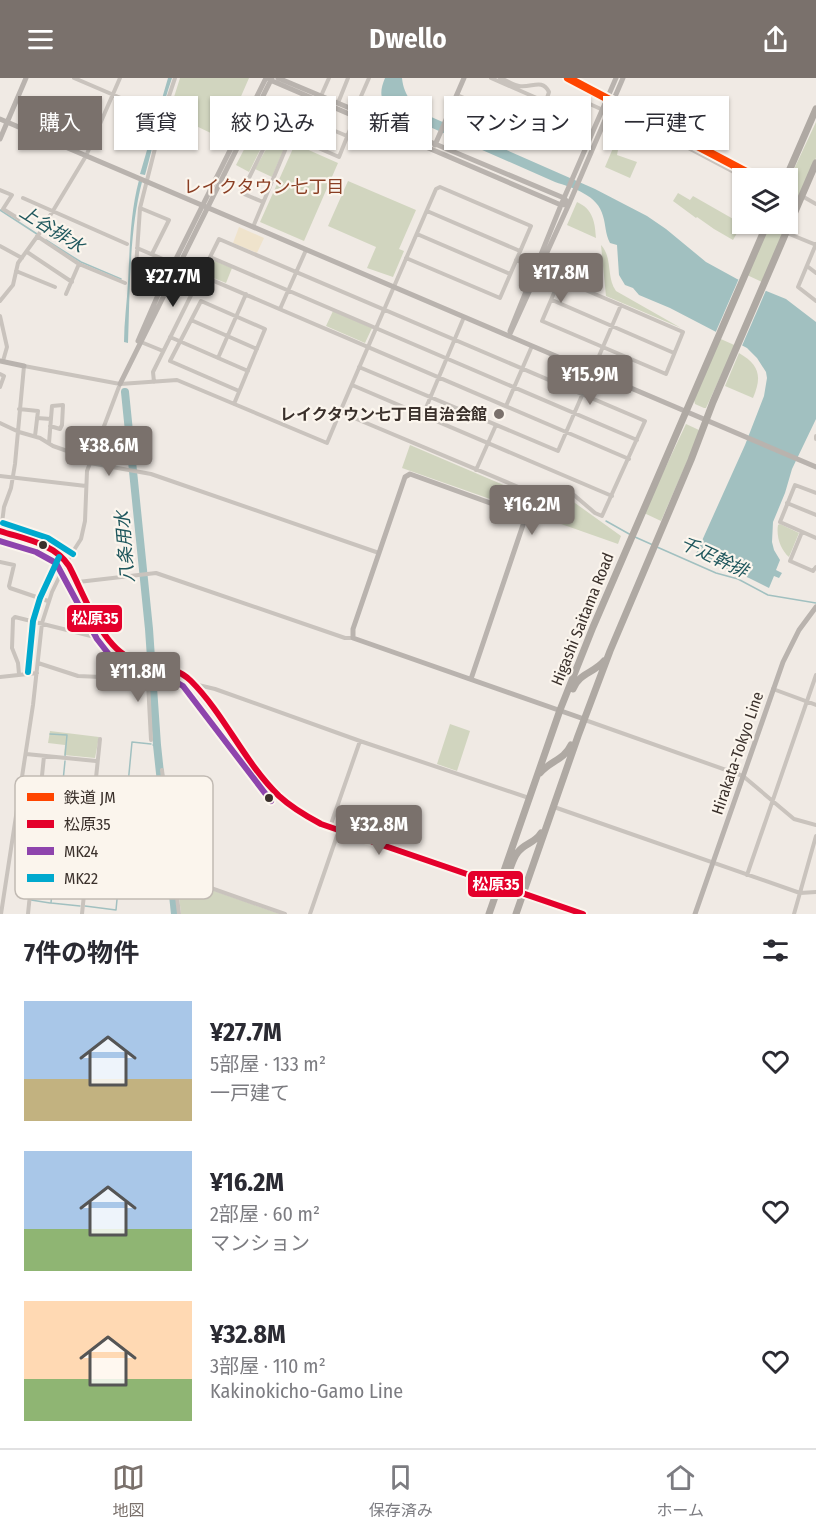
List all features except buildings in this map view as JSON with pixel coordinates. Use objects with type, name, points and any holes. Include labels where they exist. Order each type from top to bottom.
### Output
[{"type":"highway","points":[[790,168],[816,109]]},
{"type":"highway","points":[[796,154],[816,118]]},
{"type":"highway","points":[[798,205],[816,163]]},
{"type":"highway","name":"Higashi Saitama Road","points":[[489,914],[560,710],[632,535],[763,234]]},
{"type":"highway","points":[[499,885],[508,876],[518,852],[538,838],[554,807],[610,651],[786,234]]},
{"type":"highway","points":[[560,710],[568,701],[579,678],[598,668],[610,651]]},
{"type":"highway","points":[[535,782],[547,766],[565,756],[576,730],[584,719]]},
{"type":"highway","points":[[514,914],[516,904],[524,893],[548,820]]},
{"type":"street","points":[[0,139],[26,78]]},
{"type":"street","points":[[74,78],[112,95]]},
{"type":"street","points":[[0,301],[13,285],[22,258],[86,156],[120,78]]},
{"type":"street","points":[[158,295],[135,284],[140,208],[143,179],[175,78]]},
{"type":"street","points":[[278,78],[321,96],[329,78]]},
{"type":"street","points":[[348,78],[338,104],[348,110]]},
{"type":"street","points":[[362,96],[369,78]]},
{"type":"street","points":[[464,78],[434,147],[570,204]]},
{"type":"street","points":[[491,78],[533,96]]},
{"type":"street","points":[[500,78],[520,86],[539,82],[549,89],[547,96]]},
{"type":"street","points":[[609,96],[616,78]]},
{"type":"street","points":[[616,96],[623,78]]},
{"type":"street","points":[[260,96],[268,79],[348,111]]},
{"type":"street","points":[[531,85],[530,90],[533,96]]},
{"type":"street","points":[[457,95],[556,137],[561,136],[576,102],[581,100],[603,110],[562,202],[538,270]]},
{"type":"street","points":[[0,119],[816,467]]},
{"type":"street","points":[[509,336],[511,326],[570,204],[603,126]]},
{"type":"street","points":[[323,150],[339,157],[347,136],[336,131]]},
{"type":"street","points":[[120,384],[233,150]]},
{"type":"street","points":[[263,150],[243,190],[244,194],[264,202]]},
{"type":"street","points":[[252,227],[285,150]]},
{"type":"street","points":[[692,150],[732,171]]},
{"type":"street","points":[[0,316],[7,347],[1,362],[120,384],[177,380],[327,443],[359,367],[406,258],[427,211],[436,189],[440,187],[531,226],[500,298],[406,258]]},
{"type":"street","points":[[0,190],[12,195],[3,209],[19,219]]},
{"type":"street","points":[[802,196],[816,204]]},
{"type":"street","points":[[23,198],[127,244]]},
{"type":"street","points":[[140,208],[169,220],[152,254]]},
{"type":"street","points":[[427,211],[520,250]]},
{"type":"street","points":[[417,234],[510,274]]},
{"type":"street","points":[[788,234],[816,245],[798,287],[816,302]]},
{"type":"street","points":[[38,235],[80,264],[125,283]]},
{"type":"street","points":[[154,382],[153,372],[219,239],[645,422],[604,515],[599,516],[567,489],[542,497],[340,412]]},
{"type":"street","points":[[0,246],[22,258]]},
{"type":"street","points":[[137,248],[629,459]]},
{"type":"street","points":[[280,309],[306,250]]},
{"type":"street","points":[[27,252],[72,282]]},
{"type":"street","points":[[210,257],[637,440]]},
{"type":"street","points":[[516,260],[683,332],[666,374],[542,321],[560,279]]},
{"type":"street","points":[[66,294],[80,264]]},
{"type":"street","points":[[21,776],[42,623],[48,601],[67,561],[79,544],[83,532],[87,471],[120,384],[158,295],[177,265]]},
{"type":"street","points":[[807,266],[816,273]]},
{"type":"street","points":[[16,271],[55,287]]},
{"type":"street","points":[[218,358],[246,294]]},
{"type":"street","points":[[552,300],[674,353]]},
{"type":"street","points":[[234,404],[265,329],[201,301],[170,361],[239,391]]},
{"type":"street","points":[[359,367],[558,451],[621,305]]},
{"type":"street","points":[[423,415],[464,317]]},
{"type":"street","points":[[190,320],[257,349]]},
{"type":"street","points":[[170,337],[248,371]]},
{"type":"street","points":[[141,342],[163,351]]},
{"type":"street","points":[[506,406],[532,346]]},
{"type":"street","points":[[24,366],[13,477],[0,531],[48,548],[67,561],[108,640],[115,648],[129,657],[180,672],[194,683],[278,796],[296,812],[330,827],[583,914]]},
{"type":"street","points":[[0,374],[4,376],[0,385]]},
{"type":"street","points":[[352,385],[612,496]]},
{"type":"street","points":[[49,443],[50,426],[52,406],[63,405],[60,429],[50,426]]},
{"type":"street","points":[[19,409],[38,411],[35,436]]},
{"type":"street","points":[[37,418],[51,419]]},
{"type":"street","points":[[0,423],[19,432],[35,436],[90,463],[152,474],[379,553]]},
{"type":"street","points":[[476,470],[496,425]]},
{"type":"street","points":[[353,638],[353,629],[405,477],[410,474],[524,517],[524,525],[471,679]]},
{"type":"street","points":[[0,476],[86,486]]},
{"type":"street","points":[[816,494],[795,485],[780,522],[816,538]]},
{"type":"street","points":[[787,503],[816,515]]},
{"type":"street","points":[[802,532],[790,561],[813,572],[816,567]]},
{"type":"street","points":[[0,562],[14,566],[10,588],[48,601]]},
{"type":"street","points":[[78,582],[145,574],[163,575],[345,638],[353,638],[743,776],[794,819],[816,825]]},
{"type":"street","name":"Hirakata-Tokyo Line","points":[[695,914],[789,648],[816,608]]},
{"type":"street","points":[[19,674],[18,663],[12,648],[15,617],[108,640]]},
{"type":"street","points":[[38,663],[78,676],[147,679]]},
{"type":"street","points":[[150,664],[147,679],[151,740]]},
{"type":"street","points":[[0,677],[37,673]]},
{"type":"street","points":[[747,875],[816,675]]},
{"type":"street","points":[[194,683],[529,798]]},
{"type":"street","points":[[773,689],[816,705]]},
{"type":"street","points":[[95,776],[100,739]]},
{"type":"street","points":[[330,827],[360,741]]},
{"type":"street","points":[[25,754],[96,761]]},
{"type":"street","points":[[42,776],[44,756]]},
{"type":"street","points":[[162,770],[163,776]]},
{"type":"street","points":[[554,807],[800,893],[816,892]]},
{"type":"street","points":[[1,914],[15,817]]},
{"type":"street","points":[[310,914],[339,830]]},
{"type":"street","points":[[796,913],[816,836]]},
{"type":"street","points":[[213,889],[285,914]]},
{"type":"street","points":[[28,914],[30,899]]},
{"type":"street","points":[[177,899],[179,914]]},
{"type":"green space","points":[[180,78],[249,78],[241,96],[210,96],[210,133],[198,127],[198,96],[174,96]]},
{"type":"green space","points":[[816,122],[816,158],[798,200],[798,168],[795,168]]},
{"type":"green space","points":[[244,150],[260,150],[249,172],[236,165]]},
{"type":"green space","points":[[266,150],[283,150],[272,177],[255,169]]},
{"type":"green space","points":[[292,150],[309,150],[338,163],[304,241],[260,222]]},
{"type":"green space","points":[[612,150],[618,150],[617,155],[637,162],[630,178],[605,167]]},
{"type":"green space","points":[[348,181],[416,210],[399,249],[404,251],[393,277],[367,268],[376,247],[328,226]]},
{"type":"green space","points":[[678,193],[690,200],[693,196],[732,218],[732,234],[736,234],[733,240],[696,218],[673,201]]},
{"type":"green space","points":[[577,202],[590,212],[596,238],[567,225]]},
{"type":"green space","points":[[765,234],[783,234],[762,282],[747,275]]},
{"type":"green space","points":[[601,245],[607,256],[611,280],[616,291],[681,328],[606,296]]},
{"type":"green space","points":[[213,260],[232,268],[226,283],[206,275],[205,272]]},
{"type":"green space","points":[[333,311],[372,328],[365,343],[326,326]]},
{"type":"green space","points":[[721,337],[736,343],[704,408],[695,404],[694,400]]},
{"type":"green space","points":[[739,353],[751,362],[757,372],[758,384],[753,398],[725,386]]},
{"type":"green space","points":[[686,424],[699,430],[661,521],[644,513]]},
{"type":"green space","points":[[410,445],[541,501],[567,494],[568,498],[621,536],[618,544],[402,468]]},
{"type":"green space","points":[[778,525],[799,533],[789,557],[778,539]]},
{"type":"green space","points":[[450,724],[470,731],[457,771],[437,764]]},
{"type":"green space","points":[[50,731],[99,737],[95,758],[64,755],[65,745],[48,743]]},
{"type":"green space","points":[[213,891],[280,914],[181,914],[179,899],[213,899]]},
{"type":"sand","points":[[239,227],[264,238],[257,253],[233,243]]},
{"type":"water","points":[[168,78],[172,78],[166,96],[163,96]]},
{"type":"water","points":[[385,78],[402,78],[408,96],[382,96]]},
{"type":"water","points":[[432,117],[444,123],[444,133],[432,128]]},
{"type":"water","points":[[147,150],[152,150],[145,175],[140,174]]},
{"type":"water","points":[[482,150],[506,150],[595,189],[647,216],[706,262],[737,279],[786,299],[816,322],[816,419],[792,469],[773,522],[772,542],[780,560],[776,570],[782,573],[779,578],[774,576],[769,588],[696,554],[745,445],[764,396],[766,372],[747,348],[670,308],[639,295],[633,288],[625,285],[619,275],[617,245],[610,243],[604,220],[596,203],[584,193]]},
{"type":"water","points":[[139,180],[142,182],[132,241],[128,343],[124,342],[124,334],[130,243]]},
{"type":"pier","points":[[740,276],[767,288],[741,348],[714,336]]},
{"type":"waterway","name":"上谷排水","points":[[0,210],[37,234]]},
{"type":"waterway","name":"上谷排水","points":[[46,240],[81,262],[121,279]]},
{"type":"waterway","name":"八条用水","points":[[125,392],[149,629],[160,776]]},
{"type":"waterway","name":"千疋幹排","points":[[606,521],[631,535]]},
{"type":"waterway","name":"千疋幹排","points":[[635,537],[653,545]]},
{"type":"waterway","name":"千疋幹排","points":[[657,547],[716,573],[738,579],[768,595],[816,603]]},
{"type":"waterway","points":[[50,734],[67,735],[65,756]]},
{"type":"waterway","points":[[129,776],[132,742],[151,744]]},
{"type":"waterway","points":[[64,776],[65,761]]},
{"type":"waterway","points":[[51,899],[51,903],[80,906]]},
{"type":"waterway","points":[[85,906],[116,910],[117,899]]},
{"type":"waterway","name":"八条用水","points":[[173,899],[175,914]]},
{"type":"waterway","points":[[31,900],[50,903]]},
{"type":"rail line","name":"JM","points":[[568,78],[739,168]]},
{"type":"transit line","name":"MK22","points":[[3,523],[48,538],[73,554]]},
{"type":"transit line","name":"松原35","points":[[0,531],[38,543],[63,558],[94,618],[111,643],[132,659],[170,669],[191,681],[203,694],[267,783],[299,812],[321,824],[583,914]]},
{"type":"transit line","name":"MK24","points":[[0,541],[36,552],[56,563],[97,639],[111,657],[131,668],[169,678],[183,686],[271,801]]},
{"type":"transit line","name":"MK22","points":[[28,672],[33,621],[40,598],[59,557]]},
{"type":"place","name":"レイクタウン七丁目自治会館","points":[[499,414]]},
{"type":"district","name":"レイクタウン七丁目","points":[[264,187]]}]
